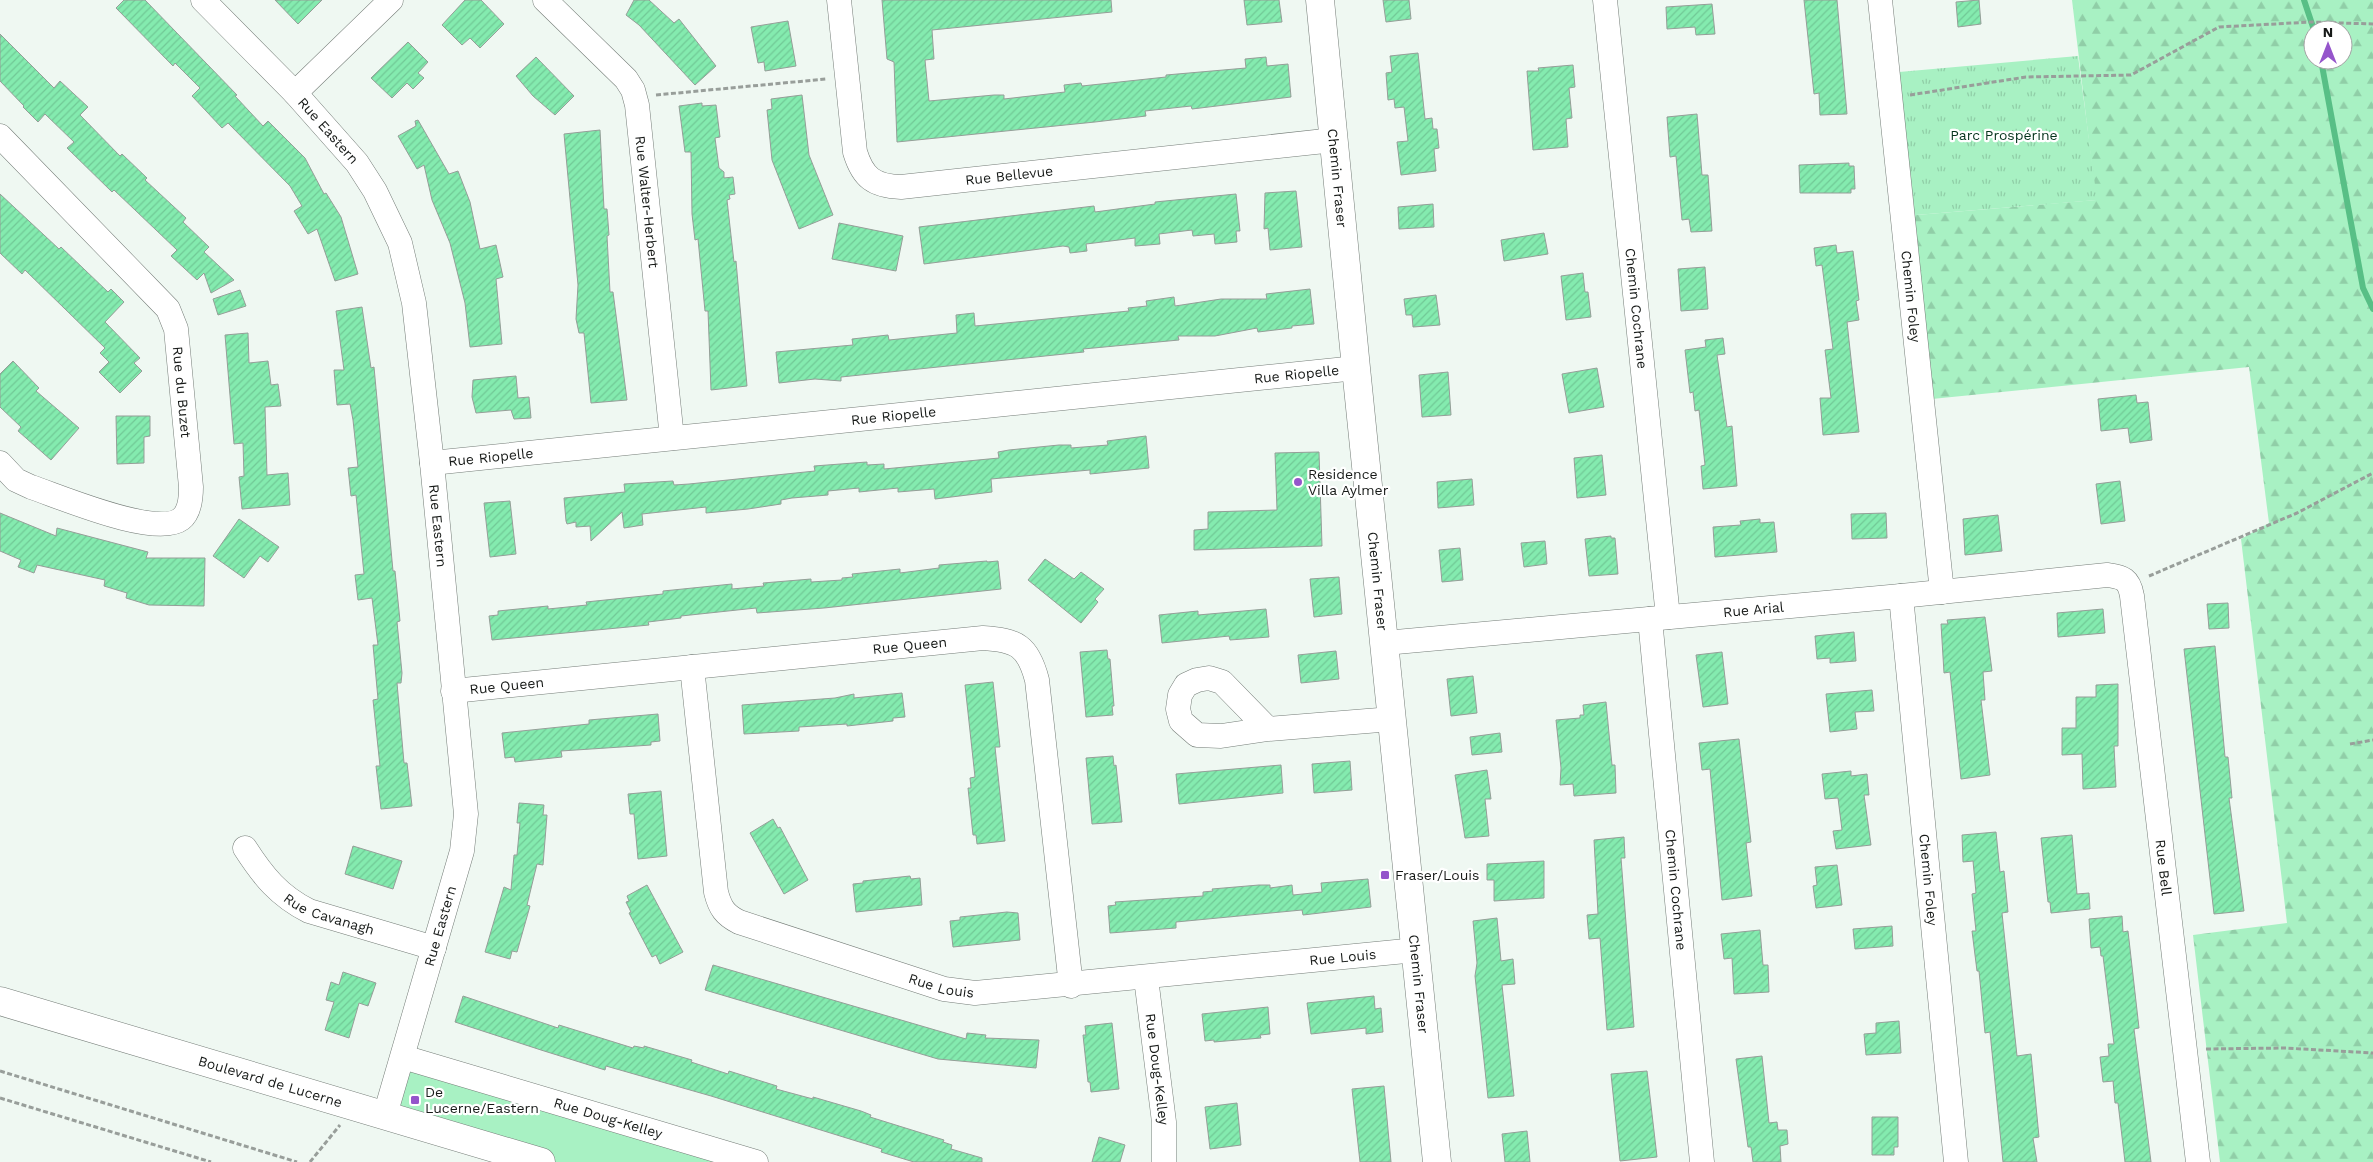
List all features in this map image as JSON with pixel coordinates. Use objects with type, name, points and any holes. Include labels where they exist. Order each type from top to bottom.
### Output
[{"type":"street","name":"Rue Eastern","points":[[203,0],[294,93],[357,163],[375,191],[400,243],[414,303],[465,796],[465,832],[434,948],[385,1114]]},
{"type":"street","points":[[294,93],[391,0]]},
{"type":"street","name":"Rue Walter-Herbert","points":[[545,0],[626,79],[633,90],[637,104],[672,438]]},
{"type":"street","name":"Rue Bellevue","points":[[839,0],[855,152],[859,165],[866,175],[886,186],[901,187],[1334,140]]},
{"type":"street","name":"Chemin Fraser","points":[[1320,0],[1437,1162]]},
{"type":"street","name":"Chemin Cochrane","points":[[1605,0],[1659,618],[1702,1162]]},
{"type":"street","name":"Chemin Foley","points":[[1880,0],[1942,592]]},
{"type":"street","name":"Rue du Buzet","points":[[0,136],[168,309],[176,329],[192,487],[190,504],[182,518],[163,525],[141,524],[31,488],[16,480],[0,463]]},
{"type":"street","name":"Rue Riopelle","points":[[432,463],[1356,368]]},
{"type":"street","name":"Rue Arial","points":[[1385,643],[1901,596],[2107,574],[2126,580]]},
{"type":"street","name":"Rue Bell","points":[[2126,580],[2198,1162]]},
{"type":"street","name":"Chemin Foley","points":[[1901,596],[1956,1162]]},
{"type":"street","name":"Rue Queen","points":[[453,691],[983,638],[1013,642],[1025,651],[1033,664],[1037,680],[1071,986]]},
{"type":"street","name":"Rue Louis","points":[[692,667],[716,892],[719,905],[726,916],[738,922],[960,992],[975,994],[1071,986],[1416,950]]},
{"type":"street","points":[[1268,729],[1392,719]]},
{"type":"street","name":"Rue Cavanagh","points":[[245,848],[264,876],[292,903],[309,911],[434,948]]},
{"type":"street","name":"Rue Doug-Kelley","points":[[1146,978],[1165,1139],[1164,1162]]},
{"type":"street","name":"Boulevard de Lucerne","points":[[0,1001],[385,1114],[540,1162]]},
{"type":"street","name":"Rue Doug-Kelley","points":[[403,1057],[756,1162]]},
{"type":"path","points":[[1891,97],[2026,77],[2131,75],[2219,27],[2311,22],[2373,24]]},
{"type":"path","points":[[655,95],[847,77]]},
{"type":"path","points":[[2126,580],[2297,513],[2373,473]]},
{"type":"path","points":[[2350,744],[2373,740]]},
{"type":"path","points":[[2185,1049],[2285,1048],[2373,1052]]},
{"type":"path","points":[[0,1071],[297,1162]]},
{"type":"path","points":[[0,1098],[211,1162]]},
{"type":"path","points":[[310,1162],[356,1106]]},
{"type":"green space","points":[[2072,0],[2373,0],[2373,1162],[2220,1162],[2193,935],[2287,923],[2241,539],[2269,523],[2249,367],[1922,400],[1904,216],[2096,200]]},
{"type":"green space","name":"Parc Prospérine","points":[[2078,56],[2097,200],[1904,216],[1888,73]]},
{"type":"green space","points":[[403,1057],[756,1162],[541,1162],[385,1115]]},
{"type":"building","points":[[124,0],[145,0],[237,95],[235,96],[263,126],[268,121],[305,158],[324,194],[326,193],[341,217],[358,274],[335,281],[317,229],[308,234],[294,211],[302,206],[290,186],[228,123],[222,128],[192,96],[200,88],[175,63],[173,66],[116,8]]},
{"type":"building","points":[[275,0],[322,0],[298,24]]},
{"type":"building","points":[[465,0],[481,0],[504,24],[480,48],[470,38],[462,45],[442,25]]},
{"type":"building","points":[[634,0],[649,0],[674,23],[679,19],[716,66],[695,85],[639,25],[626,15]]},
{"type":"building","points":[[882,0],[1111,0],[1112,12],[932,30],[934,59],[925,60],[929,101],[994,95],[1004,95],[1004,99],[1065,92],[1064,85],[1081,83],[1082,86],[1166,77],[1166,75],[1246,68],[1245,59],[1266,57],[1267,66],[1288,64],[1291,97],[1192,109],[1191,106],[1145,111],[1146,116],[897,142],[894,62],[887,59]]},
{"type":"building","points":[[1244,0],[1279,0],[1282,22],[1247,25]]},
{"type":"building","points":[[1383,0],[1409,0],[1411,19],[1386,22]]},
{"type":"building","points":[[1804,0],[1837,0],[1847,114],[1820,115],[1819,93],[1814,94]]},
{"type":"building","points":[[1979,0],[1981,24],[1958,27],[1956,2]]},
{"type":"building","points":[[1712,4],[1715,34],[1696,35],[1695,27],[1667,29],[1666,7]]},
{"type":"building","points":[[788,21],[796,66],[765,71],[764,62],[758,63],[751,27]]},
{"type":"building","points":[[0,34],[54,88],[60,81],[88,107],[80,115],[120,156],[122,154],[147,178],[145,180],[186,218],[183,222],[209,247],[204,252],[234,280],[211,293],[204,273],[197,280],[171,256],[177,250],[114,190],[112,192],[67,148],[74,142],[45,114],[38,122],[23,107],[0,81]]},
{"type":"building","points":[[408,42],[428,62],[418,73],[424,78],[413,89],[407,83],[392,98],[371,78]]},
{"type":"building","points":[[1418,53],[1425,119],[1432,118],[1433,129],[1437,129],[1439,148],[1434,149],[1436,171],[1401,175],[1397,142],[1408,141],[1404,107],[1395,108],[1394,99],[1388,100],[1386,73],[1392,72],[1390,56]]},
{"type":"building","points":[[536,57],[574,96],[555,115],[533,96],[516,76]]},
{"type":"building","points":[[1573,65],[1575,87],[1569,88],[1572,118],[1566,119],[1568,147],[1533,150],[1527,71],[1539,71],[1538,68]]},
{"type":"building","points":[[802,95],[809,155],[833,215],[799,229],[772,160],[767,110],[772,109],[771,99]]},
{"type":"building","points":[[702,103],[702,106],[716,105],[720,137],[715,138],[719,168],[724,172],[724,178],[733,177],[735,194],[729,195],[730,199],[727,200],[734,262],[736,261],[747,386],[711,390],[708,311],[705,311],[698,239],[695,240],[692,214],[691,152],[685,152],[679,106]]},
{"type":"building","points":[[1697,114],[1702,175],[1708,175],[1712,231],[1691,232],[1689,219],[1682,220],[1676,156],[1670,157],[1667,117]]},
{"type":"building","points":[[418,120],[449,174],[458,171],[470,202],[480,249],[496,245],[503,277],[496,279],[502,344],[470,347],[465,303],[450,243],[432,200],[424,165],[417,169],[398,136],[416,126],[415,121]]},
{"type":"building","points":[[600,130],[604,209],[607,209],[609,235],[607,236],[610,292],[613,292],[627,400],[591,403],[584,333],[579,333],[576,319],[578,285],[564,134]]},
{"type":"building","points":[[1849,163],[1849,166],[1854,166],[1855,189],[1851,189],[1851,193],[1800,193],[1799,165]]},
{"type":"building","points":[[1296,191],[1302,247],[1270,250],[1268,228],[1264,229],[1265,193]]},
{"type":"building","points":[[0,194],[59,249],[61,247],[108,292],[111,289],[124,302],[105,322],[140,358],[134,363],[142,371],[120,393],[99,372],[109,362],[100,353],[105,348],[25,270],[22,274],[0,253]]},
{"type":"building","points":[[1236,194],[1240,231],[1236,231],[1237,242],[1215,244],[1214,234],[1193,236],[1192,230],[1159,234],[1160,244],[1135,246],[1135,238],[1086,244],[1087,251],[1070,253],[1069,247],[1063,246],[924,264],[919,227],[1094,206],[1095,212],[1155,204],[1155,202]]},
{"type":"building","points":[[1433,204],[1434,227],[1399,229],[1398,207]]},
{"type":"building","points":[[839,223],[903,236],[896,271],[832,259]]},
{"type":"building","points":[[1544,233],[1548,254],[1504,261],[1501,240]]},
{"type":"building","points":[[1836,245],[1837,253],[1853,251],[1859,300],[1856,301],[1859,320],[1847,322],[1859,432],[1823,435],[1820,398],[1831,398],[1825,350],[1833,349],[1822,265],[1816,266],[1814,248]]},
{"type":"building","points":[[1705,267],[1708,309],[1681,311],[1678,269]]},
{"type":"building","points":[[1583,273],[1585,292],[1588,292],[1591,317],[1566,320],[1561,276]]},
{"type":"building","points":[[1310,289],[1314,324],[1292,326],[1292,328],[1258,332],[1257,328],[1215,336],[1178,336],[1179,340],[1083,349],[1084,352],[841,377],[841,381],[815,379],[779,383],[776,352],[853,345],[852,339],[888,335],[889,340],[957,333],[956,315],[974,313],[975,326],[1129,311],[1128,308],[1147,306],[1146,301],[1174,297],[1175,306],[1221,299],[1267,299],[1266,294]]},
{"type":"building","points":[[240,290],[246,306],[218,315],[213,299]]},
{"type":"building","points":[[1436,295],[1440,325],[1413,327],[1412,315],[1406,315],[1404,299]]},
{"type":"building","points":[[362,307],[371,368],[374,367],[393,571],[395,571],[400,621],[397,622],[402,673],[401,683],[397,683],[404,763],[407,763],[412,806],[381,809],[376,766],[380,766],[373,700],[378,699],[373,645],[378,645],[372,598],[358,600],[355,575],[364,574],[356,495],[351,496],[348,468],[358,467],[350,404],[337,405],[334,370],[344,370],[336,311]]},
{"type":"building","points":[[248,333],[249,363],[268,361],[271,385],[278,384],[281,406],[265,407],[267,475],[288,473],[290,505],[242,509],[239,477],[244,476],[243,443],[234,444],[225,335]]},
{"type":"building","points":[[1723,338],[1725,354],[1717,355],[1727,427],[1732,426],[1737,486],[1703,489],[1701,466],[1705,465],[1699,410],[1695,411],[1693,392],[1690,393],[1685,350],[1706,347],[1705,340]]},
{"type":"building","points":[[13,361],[39,388],[36,391],[79,428],[51,460],[18,431],[21,427],[0,407],[0,374]]},
{"type":"building","points":[[1597,368],[1604,407],[1569,413],[1562,374]]},
{"type":"building","points":[[1448,372],[1451,415],[1422,417],[1419,375]]},
{"type":"building","points":[[516,376],[518,398],[529,397],[531,418],[514,419],[511,410],[476,413],[472,397],[473,380]]},
{"type":"building","points":[[2136,395],[2137,403],[2148,402],[2152,440],[2130,443],[2128,428],[2101,431],[2098,399]]},
{"type":"building","points":[[116,416],[150,416],[150,436],[144,437],[144,463],[117,464]]},
{"type":"building","points":[[1146,436],[1149,468],[1090,474],[1090,470],[991,479],[992,492],[935,499],[934,489],[898,492],[898,488],[859,492],[859,488],[828,491],[828,495],[792,498],[781,500],[781,504],[748,509],[706,513],[706,507],[642,514],[643,525],[624,528],[622,512],[591,541],[590,526],[576,527],[576,522],[567,524],[566,521],[564,498],[625,492],[624,484],[673,481],[674,485],[689,484],[815,471],[814,466],[867,462],[867,465],[884,464],[884,469],[999,458],[998,452],[1009,450],[1059,445],[1071,445],[1071,448],[1108,445],[1107,441]]},
{"type":"building","name":"Residence Villa Aylmer","points":[[1319,452],[1322,546],[1194,550],[1194,530],[1208,529],[1208,512],[1277,510],[1275,453]]},
{"type":"building","points":[[1602,455],[1606,495],[1577,498],[1574,458]]},
{"type":"building","points":[[1472,479],[1474,505],[1438,508],[1437,482]]},
{"type":"building","points":[[2120,481],[2125,521],[2101,524],[2096,484]]},
{"type":"building","points":[[510,501],[516,554],[490,557],[484,503]]},
{"type":"building","points":[[0,513],[56,536],[57,528],[148,552],[146,558],[205,558],[204,606],[149,605],[126,598],[127,593],[104,586],[105,580],[37,565],[34,573],[18,567],[21,560],[0,551]]},
{"type":"building","points":[[1886,513],[1887,538],[1852,539],[1851,514]]},
{"type":"building","points":[[1998,515],[2002,551],[1965,555],[1963,519]]},
{"type":"building","points":[[239,519],[279,547],[268,562],[260,556],[244,578],[213,556]]},
{"type":"building","points":[[1760,519],[1760,523],[1774,522],[1777,552],[1715,557],[1713,527],[1741,525],[1740,521]]},
{"type":"building","points":[[1611,536],[1611,538],[1615,538],[1618,574],[1589,576],[1585,539]]},
{"type":"building","points":[[1545,541],[1547,564],[1524,567],[1521,543]]},
{"type":"building","points":[[1460,548],[1463,580],[1442,582],[1439,550]]},
{"type":"building","points":[[1045,559],[1074,579],[1081,572],[1104,589],[1095,599],[1098,602],[1081,623],[1028,580]]},
{"type":"building","points":[[998,561],[1001,589],[824,608],[757,613],[756,608],[681,616],[681,618],[648,622],[649,625],[492,640],[489,616],[498,615],[498,611],[548,606],[548,609],[587,605],[586,602],[732,584],[732,589],[764,586],[763,583],[811,579],[811,582],[842,580],[842,578],[853,577],[852,574],[900,569],[900,573],[939,568],[939,565]]},
{"type":"building","points":[[1339,577],[1342,614],[1314,617],[1310,579]]},
{"type":"building","points":[[2228,603],[2229,628],[2209,629],[2207,604]]},
{"type":"building","points":[[1266,609],[1269,637],[1230,640],[1229,636],[1162,643],[1159,615],[1198,611],[1198,615]]},
{"type":"building","points":[[2103,609],[2105,633],[2058,637],[2057,613]]},
{"type":"building","points":[[1985,617],[1992,671],[1983,672],[1985,700],[1981,700],[1990,775],[1961,779],[1950,672],[1944,673],[1941,624],[1948,624],[1947,620]]},
{"type":"building","points":[[1854,632],[1856,661],[1830,663],[1830,658],[1817,659],[1815,636]]},
{"type":"building","points":[[2215,646],[2225,757],[2228,757],[2232,798],[2229,798],[2244,911],[2214,914],[2184,649]]},
{"type":"building","points":[[1107,650],[1108,659],[1110,659],[1113,715],[1086,717],[1080,652]]},
{"type":"building","points":[[1336,651],[1339,679],[1301,683],[1298,655]]},
{"type":"building","points":[[1722,652],[1728,704],[1703,707],[1696,655]]},
{"type":"building","points":[[1473,676],[1477,713],[1451,716],[1447,679]]},
{"type":"building","points":[[993,682],[1000,747],[995,747],[1005,841],[977,844],[976,835],[973,835],[968,788],[971,788],[970,778],[975,777],[965,685]]},
{"type":"building","points":[[2118,684],[2118,746],[2114,746],[2116,787],[2083,789],[2082,754],[2062,755],[2062,728],[2076,728],[2076,697],[2096,697],[2096,685]]},
{"type":"building","points":[[1872,690],[1874,711],[1855,712],[1857,729],[1830,732],[1826,694]]},
{"type":"building","points":[[902,693],[905,717],[893,718],[893,721],[847,726],[847,724],[799,727],[799,731],[744,734],[742,705],[835,698],[854,694],[854,698]]},
{"type":"building","points":[[1606,702],[1612,765],[1615,765],[1616,793],[1574,796],[1573,784],[1560,785],[1561,768],[1556,720],[1580,718],[1580,715],[1584,715],[1583,705]]},
{"type":"building","points":[[658,714],[660,741],[651,742],[651,745],[561,751],[562,757],[515,762],[514,757],[505,758],[502,733],[589,724],[589,720]]},
{"type":"building","points":[[1500,733],[1502,752],[1472,755],[1470,737]]},
{"type":"building","points":[[1739,739],[1751,842],[1746,843],[1752,896],[1722,900],[1710,769],[1702,770],[1699,743]]},
{"type":"building","points":[[1113,756],[1114,766],[1116,765],[1122,822],[1092,824],[1086,758]]},
{"type":"building","points":[[1350,761],[1352,790],[1314,793],[1312,764]]},
{"type":"building","points":[[1281,765],[1283,793],[1179,804],[1176,774]]},
{"type":"building","points":[[1487,770],[1491,799],[1485,799],[1489,836],[1465,838],[1455,775]]},
{"type":"building","points":[[1851,771],[1851,776],[1867,774],[1869,795],[1864,795],[1871,845],[1836,849],[1833,831],[1842,830],[1838,798],[1825,799],[1822,774]]},
{"type":"building","points":[[661,791],[667,856],[638,859],[634,814],[630,814],[628,794]]},
{"type":"building","points":[[519,803],[544,805],[543,815],[547,815],[543,865],[537,864],[527,905],[530,906],[517,952],[512,951],[510,959],[485,952],[504,887],[511,890],[514,855],[517,855],[520,823],[517,823]]},
{"type":"building","points":[[773,819],[778,828],[780,827],[808,880],[784,894],[750,833]]},
{"type":"building","points":[[1996,832],[2000,872],[2004,871],[2008,912],[2002,913],[2017,1056],[2031,1054],[2039,1137],[2033,1138],[2037,1162],[2003,1162],[1990,1032],[1985,1033],[1979,971],[1977,971],[1972,931],[1976,931],[1972,894],[1976,893],[1973,861],[1963,862],[1962,835]]},
{"type":"building","points":[[2072,835],[2077,894],[2089,893],[2090,909],[2051,913],[2050,902],[2048,902],[2041,838]]},
{"type":"building","points":[[1624,837],[1625,858],[1621,858],[1634,1027],[1607,1030],[1600,938],[1589,939],[1587,915],[1598,914],[1594,840]]},
{"type":"building","points":[[353,846],[402,861],[393,889],[345,874]]},
{"type":"building","points":[[1544,861],[1544,898],[1494,901],[1494,880],[1487,880],[1487,864]]},
{"type":"building","points":[[1837,865],[1842,905],[1816,908],[1813,886],[1817,885],[1815,867]]},
{"type":"building","points":[[910,876],[911,879],[920,878],[922,905],[856,912],[853,884],[863,883],[863,881]]},
{"type":"building","points":[[1368,879],[1371,907],[1303,915],[1302,910],[1176,922],[1176,928],[1110,933],[1108,906],[1116,905],[1115,902],[1203,896],[1203,892],[1213,891],[1212,889],[1259,885],[1270,885],[1270,888],[1292,885],[1293,895],[1322,892],[1321,883]]},
{"type":"building","points":[[647,885],[683,952],[660,964],[656,955],[652,957],[629,913],[631,912],[626,902],[629,901],[627,896]]},
{"type":"building","points":[[1007,912],[1018,913],[1020,940],[953,947],[950,921],[960,920],[960,917]]},
{"type":"building","points":[[2122,916],[2123,932],[2128,931],[2139,1028],[2134,1029],[2151,1162],[2125,1162],[2118,1103],[2115,1103],[2113,1081],[2103,1082],[2100,1057],[2109,1056],[2108,1044],[2114,1044],[2103,956],[2101,956],[2100,947],[2091,948],[2089,919]]},
{"type":"building","points":[[1497,918],[1501,961],[1513,959],[1515,984],[1502,985],[1514,1096],[1488,1098],[1475,976],[1477,963],[1473,921]]},
{"type":"building","points":[[1892,926],[1893,946],[1855,949],[1853,929]]},
{"type":"building","points":[[1760,930],[1763,965],[1768,965],[1769,992],[1734,994],[1732,958],[1724,959],[1721,934]]},
{"type":"building","points":[[713,965],[966,1039],[967,1033],[986,1035],[985,1038],[1039,1040],[1036,1068],[938,1059],[705,990]]},
{"type":"building","points":[[343,972],[376,983],[368,1006],[359,1003],[349,1038],[325,1030],[334,1002],[326,1000],[331,982],[339,985]]},
{"type":"building","points":[[463,996],[558,1028],[559,1025],[633,1048],[634,1046],[644,1048],[644,1046],[692,1060],[691,1062],[728,1074],[729,1071],[777,1086],[776,1089],[813,1099],[813,1097],[861,1111],[871,1115],[870,1117],[944,1140],[943,1142],[952,1145],[951,1149],[982,1158],[982,1162],[914,1162],[881,1152],[882,1149],[711,1096],[606,1066],[605,1070],[541,1050],[455,1022]]},
{"type":"building","points":[[1374,996],[1375,1009],[1381,1008],[1383,1032],[1366,1034],[1366,1028],[1311,1034],[1307,1003]]},
{"type":"building","points":[[1268,1007],[1270,1034],[1260,1035],[1261,1038],[1205,1041],[1202,1014]]},
{"type":"building","points":[[1899,1021],[1901,1053],[1866,1055],[1864,1034],[1876,1033],[1876,1023]]},
{"type":"building","points":[[1112,1023],[1119,1089],[1091,1092],[1090,1082],[1088,1082],[1083,1035],[1086,1035],[1085,1026]]},
{"type":"building","points":[[1762,1056],[1769,1123],[1777,1122],[1778,1130],[1787,1130],[1788,1144],[1780,1146],[1781,1162],[1753,1162],[1751,1147],[1748,1147],[1736,1059]]},
{"type":"building","points":[[1647,1071],[1657,1157],[1620,1161],[1611,1074]]},
{"type":"building","points":[[1384,1086],[1391,1162],[1360,1162],[1352,1089]]},
{"type":"building","points":[[1237,1103],[1241,1145],[1210,1149],[1205,1107]]},
{"type":"building","points":[[1872,1117],[1898,1117],[1898,1147],[1894,1147],[1894,1155],[1872,1155]]},
{"type":"building","points":[[1527,1131],[1530,1162],[1505,1162],[1502,1134]]},
{"type":"building","points":[[1099,1137],[1125,1145],[1120,1162],[1092,1162]]},
{"type":"waterway","points":[[2304,0],[2311,20]]},
{"type":"waterway","points":[[2323,70],[2363,288],[2373,309]]},
{"type":"place","name":"Residence Villa Aylmer","points":[[1298,482]]},
{"type":"place","name":"Fraser/Louis","points":[[1385,875]]},
{"type":"place","name":"De Lucerne/Eastern","points":[[415,1100]]}]
